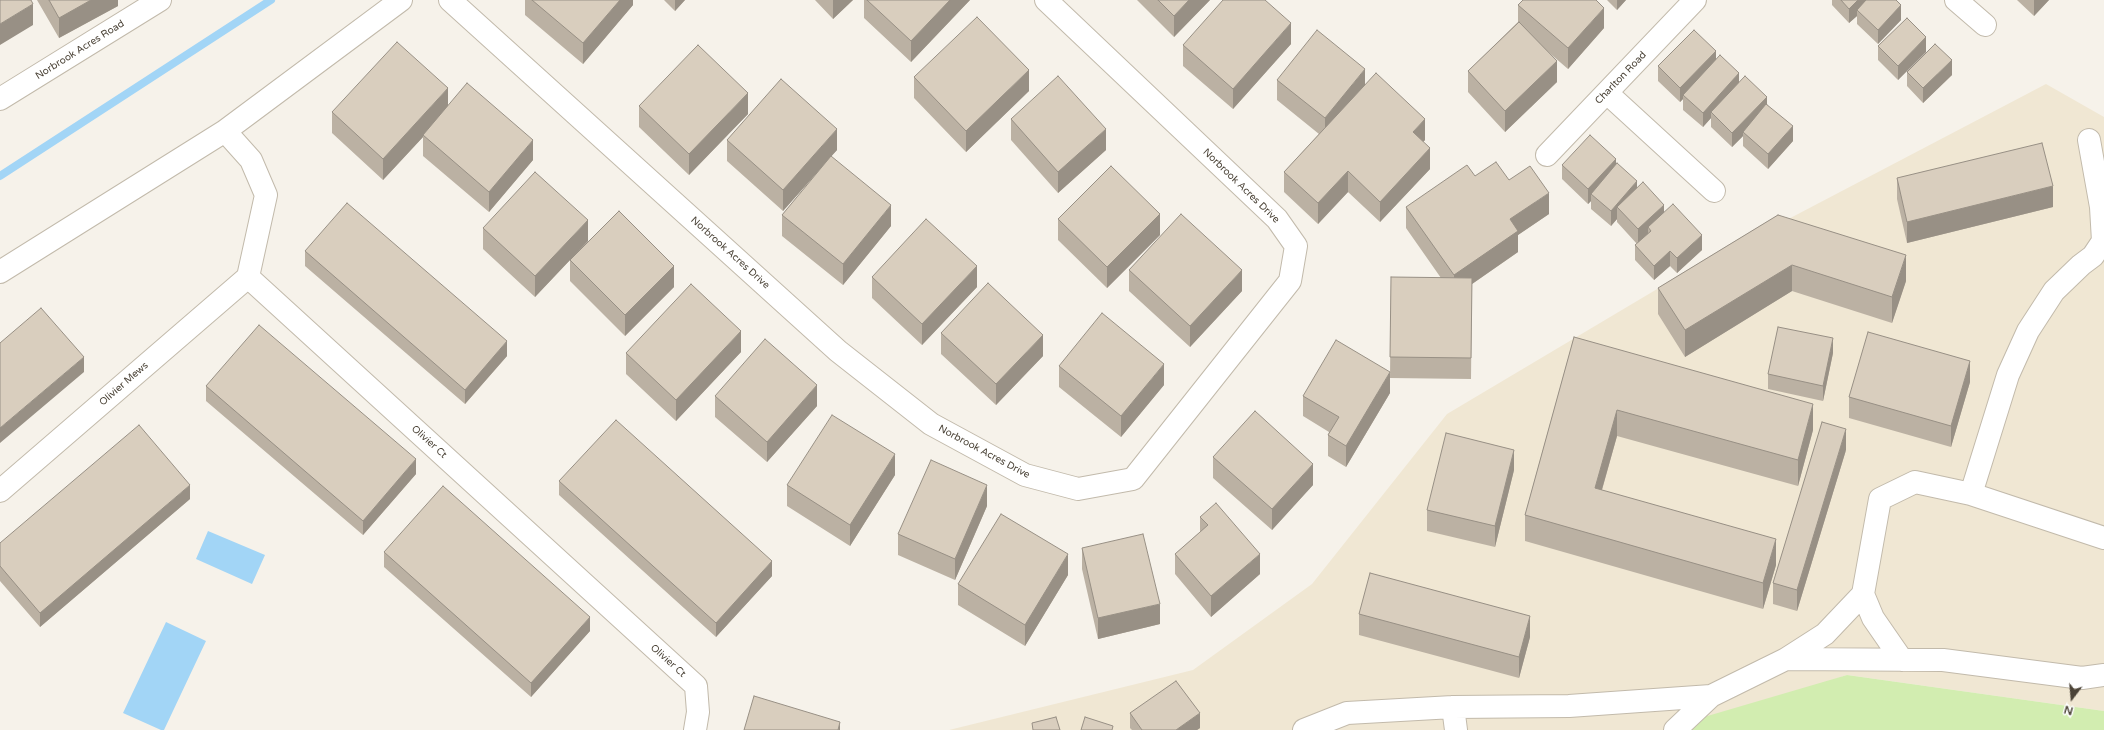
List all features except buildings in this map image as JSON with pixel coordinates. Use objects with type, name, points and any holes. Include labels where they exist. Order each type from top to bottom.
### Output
[{"type":"street","name":"Norbrook Acres Road","points":[[0,99],[160,0]]},
{"type":"street","points":[[0,272],[225,131],[401,0]]},
{"type":"street","name":"Norbrook Acres Drive","points":[[450,0],[838,351],[931,424],[1025,476],[1078,489],[1133,479],[1290,280],[1296,246],[1277,219],[1046,0]]},
{"type":"street","name":"Charlton Road","points":[[1547,155],[1695,0]]},
{"type":"street","points":[[1956,0],[1985,25]]},
{"type":"street","points":[[1607,93],[1714,191]]},
{"type":"street","points":[[225,131],[251,160],[266,196],[248,277]]},
{"type":"street","points":[[1971,494],[2008,375],[2028,331],[2054,291],[2080,265],[2093,256],[2103,241],[2101,207],[2089,140]]},
{"type":"street","name":"Olivier Mews","points":[[0,491],[248,277]]},
{"type":"street","name":"Olivier Ct","points":[[248,277],[696,686],[698,712],[695,730]]},
{"type":"street","points":[[1902,660],[1873,618],[1863,594],[1880,499],[1915,482],[1971,494],[2104,538]]},
{"type":"street","points":[[1675,730],[1711,696],[1786,659],[1825,634],[1863,594]]},
{"type":"street","points":[[1786,659],[1943,660],[2082,678],[2104,675]]},
{"type":"street","points":[[1304,730],[1347,713],[1453,707],[1569,706],[1711,696]]},
{"type":"street","points":[[1453,707],[1456,730]]},
{"type":"shaded area","points":[[2046,84],[2104,117],[2104,711],[1847,675],[1681,730],[949,730],[1193,670],[1312,584],[1447,414],[1674,279]]},
{"type":"green space","points":[[1847,675],[2104,711],[2104,730],[1681,730],[1687,722]]},
{"type":"water","points":[[208,531],[265,555],[252,584],[196,559]]},
{"type":"water","points":[[166,622],[206,641],[164,730],[161,730],[123,713]]},
{"type":"waterway","points":[[0,176],[271,0]]}]
